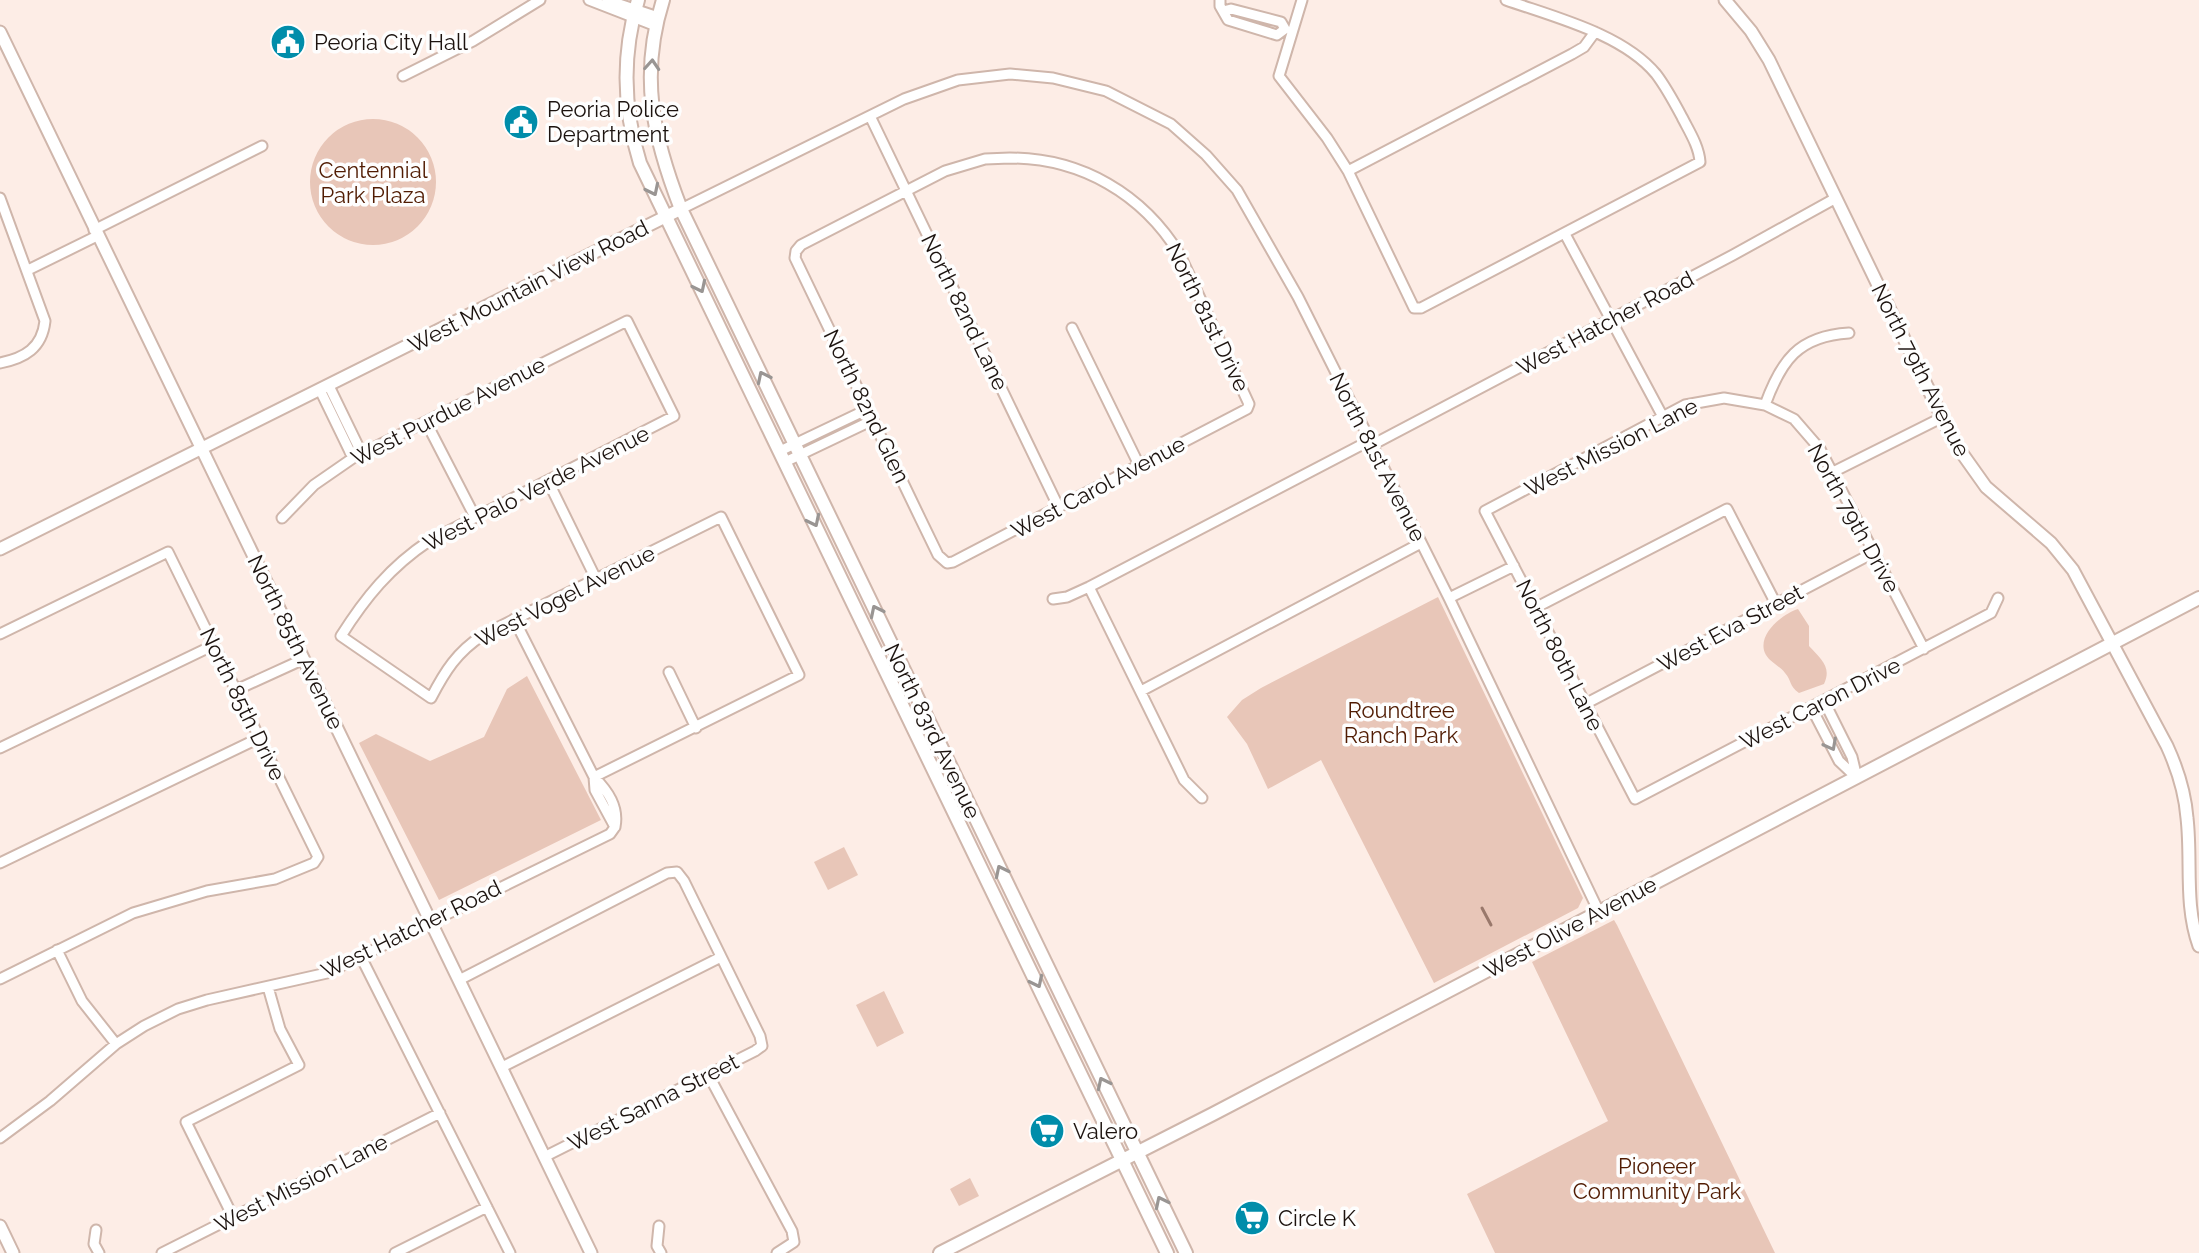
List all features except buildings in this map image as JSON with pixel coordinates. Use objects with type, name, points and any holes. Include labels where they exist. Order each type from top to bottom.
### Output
[{"type":"main road","name":"North 83rd Avenue","points":[[663,0],[651,69],[651,108],[661,155],[681,209],[1186,1253]]},
{"type":"main road","name":"North 83rd Avenue","points":[[635,9],[626,67],[626,91],[630,125],[640,163],[1167,1253]]},
{"type":"main road","points":[[630,125],[651,108]]},
{"type":"main road","name":"West Olive Avenue","points":[[940,1253],[1138,1153],[2199,598]]},
{"type":"main road","points":[[1023,953],[1037,946]]},
{"type":"street","points":[[514,14],[523,0]]},
{"type":"street","points":[[403,76],[473,41],[540,0]]},
{"type":"street","points":[[589,0],[635,9]]},
{"type":"street","points":[[607,0],[635,9],[657,21]]},
{"type":"street","points":[[1220,0],[1228,20],[1277,35],[1288,31]]},
{"type":"street","points":[[1302,0],[1288,31],[1279,76],[1327,138],[1348,171],[1414,308],[1421,308],[1700,162],[1700,152],[1655,72],[1630,52],[1595,32],[1506,0]]},
{"type":"street","name":"North 79th Avenue","points":[[1725,0],[1762,48],[1941,418],[1964,458],[1986,487],[2051,543],[2073,570],[2167,746],[2182,785],[2188,820],[2189,905],[2199,946]]},
{"type":"street","name":"North 85th Avenue","points":[[0,32],[591,1253]]},
{"type":"street","points":[[1348,171],[1572,54],[1584,47],[1595,32]]},
{"type":"street","name":"West Mountain View Road","points":[[0,549],[904,99],[958,80],[1010,74],[1070,81]]},
{"type":"street","name":"North 81st Avenue","points":[[1070,81],[1106,91],[1152,112],[1188,138],[1223,172],[1249,210],[1298,297],[1449,598],[1599,912]]},
{"type":"street","name":"North 82nd Lane","points":[[870,116],[1059,508]]},
{"type":"street","points":[[28,270],[262,146]]},
{"type":"street","name":"North 81st Drive","points":[[907,191],[965,164],[1005,158],[1065,164],[1101,179],[1132,199],[1166,233],[1249,404]]},
{"type":"street","name":"North 82nd Glen","points":[[907,191],[801,245],[795,258],[933,545],[943,559]]},
{"type":"street","points":[[0,198],[45,321],[41,340],[25,355],[0,363]]},
{"type":"street","name":"West Hatcher Road","points":[[1053,599],[1067,597],[1089,587],[1371,443],[1612,319],[1836,198]]},
{"type":"street","points":[[1565,234],[1663,417]]},
{"type":"street","name":"West Palo Verde Avenue","points":[[431,698],[341,636],[377,584],[405,557],[429,541],[674,416],[627,321]]},
{"type":"street","name":"West Purdue Avenue","points":[[282,518],[314,485],[358,456],[627,321]]},
{"type":"street","points":[[1072,328],[1139,465]]},
{"type":"street","points":[[1765,405],[1775,377],[1790,355],[1812,342],[1834,334],[1849,333]]},
{"type":"street","points":[[325,388],[358,456]]},
{"type":"street","name":"West Mission Lane","points":[[1485,511],[1685,405],[1706,399],[1738,399],[1765,405]]},
{"type":"street","name":"West Carol Avenue","points":[[943,559],[953,562],[1247,409],[1249,404]]},
{"type":"street","name":"North 79th Drive","points":[[1765,405],[1794,419],[1820,449],[1924,649]]},
{"type":"street","points":[[782,457],[868,409]]},
{"type":"street","points":[[1833,472],[1941,418]]},
{"type":"street","points":[[798,449],[873,420]]},
{"type":"street","points":[[426,422],[475,517]]},
{"type":"street","points":[[548,481],[596,579]]},
{"type":"street","points":[[1535,608],[1727,509],[1776,604]]},
{"type":"street","name":"North 80th Lane","points":[[1485,511],[1635,799]]},
{"type":"street","name":"West Vogel Avenue","points":[[431,698],[448,666],[459,653],[483,635],[721,517],[799,675],[696,728]]},
{"type":"street","points":[[1141,691],[1421,543]]},
{"type":"street","name":"North 85th Drive","points":[[0,634],[168,552],[318,857],[314,863],[275,879],[207,891]]},
{"type":"street","name":"West Eva Street","points":[[1585,704],[1875,552]]},
{"type":"street","points":[[1449,598],[1514,566]]},
{"type":"street","points":[[1089,587],[1184,780],[1202,798]]},
{"type":"street","name":"West Caron Drive","points":[[1635,799],[1991,613],[1998,598]]},
{"type":"street","points":[[514,619],[594,777],[696,728],[669,672]]},
{"type":"street","points":[[0,748],[214,645]]},
{"type":"street","points":[[236,690],[304,659]]},
{"type":"street","points":[[1824,701],[1852,757],[1857,778]]},
{"type":"street","points":[[1811,707],[1839,761],[1857,778]]},
{"type":"street","points":[[0,863],[259,738]]},
{"type":"street","name":"West Hatcher Road","points":[[0,1138],[50,1101],[116,1044],[178,1009],[327,973],[610,834],[615,827],[616,811],[606,789],[594,777]]},
{"type":"street","points":[[459,980],[667,873],[677,872],[684,881],[721,957],[502,1067]]},
{"type":"street","points":[[0,979],[133,913],[207,891],[204,879]]},
{"type":"street","points":[[57,950],[82,1001],[116,1044]]},
{"type":"street","points":[[361,957],[510,1253]]},
{"type":"street","name":"West Sanna Street","points":[[544,1157],[762,1046],[721,957]]},
{"type":"street","points":[[233,1217],[186,1122],[299,1065],[280,1029],[268,987]]},
{"type":"street","points":[[708,1074],[792,1231],[794,1242],[777,1253]]},
{"type":"street","name":"West Mission Lane","points":[[162,1253],[440,1113]]},
{"type":"street","points":[[395,1253],[487,1207]]},
{"type":"street","points":[[0,1226],[13,1253]]},
{"type":"street","points":[[659,1226],[657,1246],[661,1253]]},
{"type":"street","points":[[96,1230],[94,1244],[99,1253]]},
{"type":"green space","name":"Centennial Park Plaza","points":[[373,119],[397,124],[418,137],[431,158],[436,182],[431,206],[418,227],[397,240],[373,245],[349,240],[328,227],[315,206],[310,182],[315,158],[328,137],[349,124]]},
{"type":"green space","name":"Roundtree Ranch Park","points":[[1438,597],[1583,898],[1578,908],[1434,983],[1321,760],[1268,789],[1247,744],[1227,717],[1242,700],[1261,688]]},
{"type":"green space","points":[[1798,609],[1809,626],[1809,646],[1824,664],[1827,673],[1824,684],[1799,693],[1783,671],[1768,658],[1764,648],[1764,640],[1772,627]]},
{"type":"green space","points":[[527,676],[601,820],[439,900],[359,743],[376,734],[430,761],[484,737],[507,689]]},
{"type":"green space","points":[[844,847],[858,875],[828,890],[814,862]]},
{"type":"green space","name":"Pioneer Community Park","points":[[1614,920],[1775,1253],[1495,1253],[1467,1194],[1608,1121],[1532,962]]},
{"type":"green space","points":[[884,991],[904,1033],[877,1047],[856,1005]]},
{"type":"green space","points":[[970,1178],[979,1196],[959,1206],[950,1189]]},
{"type":"waterway","points":[[1482,908],[1491,925]]},
{"type":"place","name":"Peoria City Hall","points":[[288,42]]},
{"type":"place","name":"Peoria Police Department","points":[[521,122]]},
{"type":"place","name":"Valero","points":[[1047,1131]]},
{"type":"place","name":"Circle K","points":[[1252,1218]]}]
